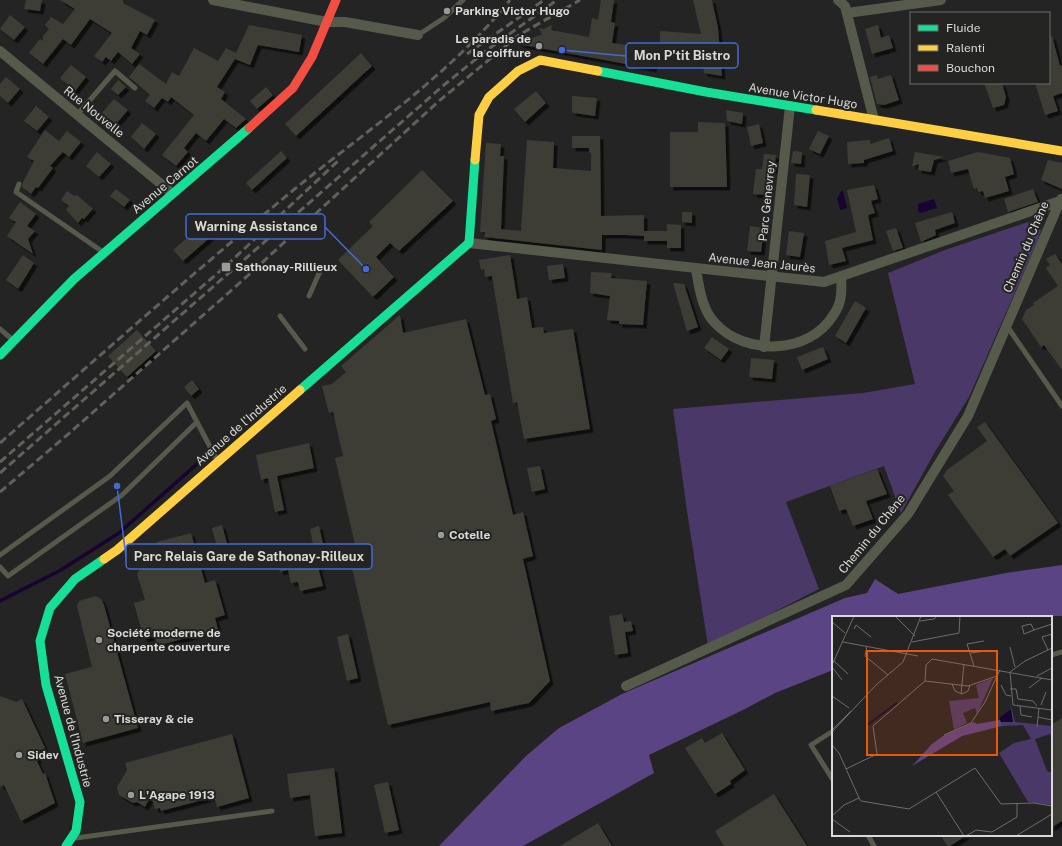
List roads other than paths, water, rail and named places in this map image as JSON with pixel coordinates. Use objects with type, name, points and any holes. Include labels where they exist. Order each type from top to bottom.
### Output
[{"type":"street","points":[[213,0],[327,22],[345,22],[418,35]]},
{"type":"street","name":"Avenue Carnot","points":[[0,355],[74,279],[172,193],[210,163],[293,88],[312,57],[336,0]]},
{"type":"street","points":[[838,0],[845,6],[874,120]]},
{"type":"street","points":[[847,14],[942,0]]},
{"type":"street","name":"Rue Nouvelle","points":[[0,52],[172,193]]},
{"type":"street","name":"Avenue Victor Hugo","points":[[469,243],[476,137],[479,115],[489,97],[518,71],[540,60],[706,92],[1062,151]]},
{"type":"street","name":"Parc Genevrey","points":[[764,346],[773,277],[790,106]]},
{"type":"street","name":"Avenue Jean Jaurès","points":[[469,243],[824,282],[1061,199]]},
{"type":"street","name":"Chemin du Chêne","points":[[626,686],[846,585],[912,508],[968,416],[1061,199]]},
{"type":"street","name":"Avenue de l'Industrie","points":[[75,838],[79,821],[80,802],[46,685],[40,641],[50,608],[75,579],[118,550],[469,243]]},
{"type":"street","points":[[696,269],[702,299],[714,323],[739,340],[764,346],[779,347],[791,344],[814,334],[825,326],[834,315],[840,303],[842,276]]},
{"type":"street","points":[[66,846],[75,838]]},
{"type":"lane","points":[[418,35],[444,18],[462,0]]},
{"type":"lane","points":[[77,115],[114,71],[135,88]]},
{"type":"lane","points":[[19,184],[16,192],[104,253]]},
{"type":"lane","points":[[309,296],[321,269]]},
{"type":"lane","points":[[280,316],[306,349]]},
{"type":"lane","points":[[1006,326],[1062,406]]},
{"type":"lane","points":[[0,329],[13,340]]},
{"type":"lane","points":[[0,555],[110,476],[187,403],[218,461]]},
{"type":"lane","points":[[0,566],[8,576],[122,495],[197,422]]},
{"type":"lane","points":[[1052,655],[1062,652]]},
{"type":"lane","points":[[832,732],[811,745],[832,778]]},
{"type":"lane","points":[[75,838],[272,811]]},
{"type":"lane","points":[[869,836],[874,846]]},
{"type":"waterway","points":[[0,601],[61,570],[119,533],[240,426]]},
{"type":"railway","points":[[0,443],[254,223],[434,78],[486,28],[510,0]]},
{"type":"railway","points":[[467,54],[544,0]]},
{"type":"railway","points":[[0,473],[444,85],[487,50],[557,0]]},
{"type":"railway","points":[[0,492],[243,280],[439,101],[519,35],[580,0]]},
{"type":"railway","points":[[0,462],[227,265],[338,161]]},
{"type":"place","name":"Parking Victor Hugo","points":[[447,11]]},
{"type":"place","name":"Le paradis de la coiffure","points":[[539,46]]},
{"type":"place","name":"Mon P'tit Bistro","points":[[562,50]]},
{"type":"place","name":"Sathonay-Rillieux","points":[[226,267]]},
{"type":"place","name":"Warning Assistance","points":[[366,269]]},
{"type":"place","name":"Parc Relais Gare de Sathonay-Rilleux","points":[[117,486]]},
{"type":"place","name":"Cotelle","points":[[441,535]]},
{"type":"place","name":"Société moderne de charpente couverture","points":[[99,640]]},
{"type":"place","name":"Tisseray & cie","points":[[106,719]]},
{"type":"place","name":"Sidev","points":[[19,755]]},
{"type":"place","name":"L'Agape 1913","points":[[131,795]]}]
